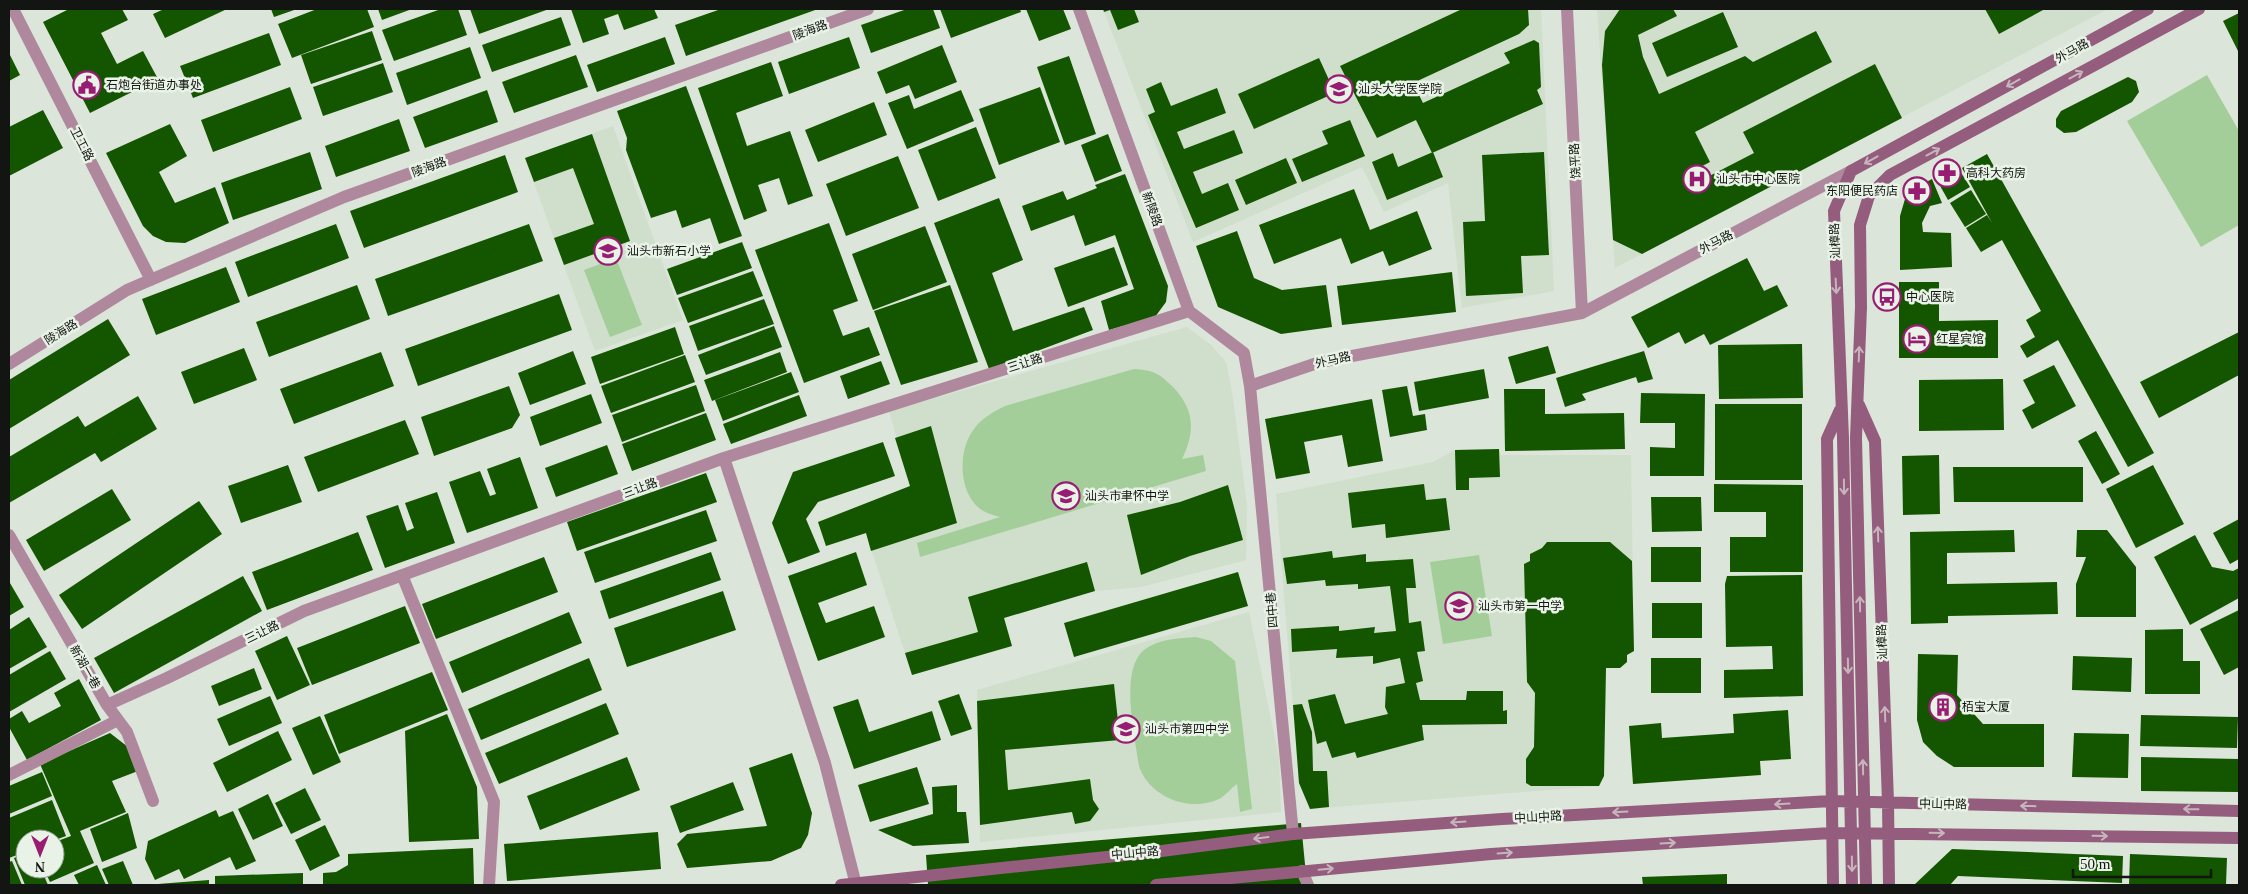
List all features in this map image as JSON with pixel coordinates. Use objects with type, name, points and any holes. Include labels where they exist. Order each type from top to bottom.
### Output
[{"type":"street","name":"卫工路","points":[[13,9],[151,280]]},
{"type":"street","name":"陵海路","points":[[9,364],[127,290],[344,197],[868,9]]},
{"type":"street","name":"新陵路","points":[[1079,9],[1189,311]]},
{"type":"street","name":"饶平路","points":[[1567,9],[1582,313]]},
{"type":"street","name":"外马路","points":[[1250,386],[1320,362],[1582,313],[1851,171],[2148,9]]},
{"type":"street","name":"外马路","points":[[1890,175],[2199,9]]},
{"type":"street","name":"汕樟路","points":[[1851,171],[1834,211],[1842,405],[1850,438],[1866,885]]},
{"type":"street","name":"汕樟路","points":[[1852,885],[1850,438],[1858,402],[1860,225],[1869,196],[1890,175]]},
{"type":"street","points":[[1189,311],[1244,353],[1250,386]]},
{"type":"street","name":"三让路","points":[[107,705],[304,611],[724,458],[1189,311]]},
{"type":"street","name":"四中巷","points":[[1250,386],[1293,834]]},
{"type":"street","name":"汕樟路","points":[[1858,402],[1875,441],[1889,832],[1889,885]]},
{"type":"street","name":"汕樟路","points":[[1833,885],[1827,439],[1842,405]]},
{"type":"street","points":[[724,458],[825,763],[855,885]]},
{"type":"street","name":"新湖一巷","points":[[9,535],[107,705],[127,732],[153,801]]},
{"type":"street","points":[[402,576],[494,802],[489,885]]},
{"type":"street","points":[[9,776],[118,720]]},
{"type":"street","name":"中山中路","points":[[841,885],[1154,852],[1293,834],[1512,818],[1831,801],[2239,810]]},
{"type":"street","points":[[1156,885],[1500,853],[1831,834],[1889,832],[2239,838]]},
{"type":"street","points":[[1302,872],[1308,885]]},
{"type":"shaded area","name":"汕头大学医学院","points":[[1103,9],[1541,9],[1554,291],[1462,308],[1448,183],[1384,212],[1362,167],[1193,242]]},
{"type":"shaded area","name":"汕头市中心医院","points":[[1597,9],[2108,9],[1615,268]]},
{"type":"shaded area","name":"汕头市新石小学","points":[[613,126],[683,320],[595,351],[525,158]]},
{"type":"shaded area","name":"汕头市聿怀中学","points":[[1187,327],[1211,345],[1226,362],[1232,392],[1247,505],[1246,560],[1141,587],[1095,591],[1004,618],[1012,646],[912,675],[866,533],[826,546],[818,522],[910,486],[889,411]]},
{"type":"shaded area","name":"汕头市第一中学","points":[[1499,449],[1501,455],[1631,455],[1634,651],[1627,655],[1627,662],[1620,668],[1606,668],[1604,776],[1599,786],[1310,809],[1299,783],[1276,494],[1433,462],[1455,450]]},
{"type":"shaded area","name":"汕头市第四中学","points":[[1249,612],[1279,758],[1281,812],[980,842],[977,690]]},
{"type":"green space","points":[[2207,75],[2239,131],[2239,225],[2201,247],[2127,121]]},
{"type":"green space","points":[[616,258],[642,325],[610,337],[584,270]]},
{"type":"green space","points":[[1134,369],[1147,370],[1160,376],[1181,397],[1186,405],[1191,422],[1189,440],[1182,459],[1203,455],[1206,471],[920,557],[917,543],[1000,517],[986,513],[972,501],[964,481],[963,458],[965,447],[974,429],[981,422],[1005,406]]},
{"type":"green space","points":[[1479,555],[1492,636],[1443,644],[1430,562]]},
{"type":"green space","points":[[1196,637],[1211,641],[1235,661],[1252,809],[1240,812],[1237,784],[1221,798],[1208,803],[1184,803],[1172,799],[1161,794],[1152,786],[1144,777],[1139,766],[1132,722],[1130,688],[1136,660],[1144,650],[1156,643]]},
{"type":"building","points":[[69,9],[122,9],[128,20],[101,33],[117,64],[143,51],[158,79],[90,113],[43,22]]},
{"type":"building","points":[[164,9],[227,9],[165,38],[153,14]]},
{"type":"building","points":[[271,9],[297,9],[274,17]]},
{"type":"building","points":[[317,9],[367,9],[374,27],[292,58],[278,24]]},
{"type":"building","points":[[378,9],[412,9],[382,20]]},
{"type":"building","points":[[441,9],[458,9],[467,35],[394,61],[382,30]]},
{"type":"building","points":[[470,9],[549,9],[479,34]]},
{"type":"building","points":[[571,9],[654,9],[658,18],[624,30],[618,14],[604,19],[609,34],[583,43]]},
{"type":"building","points":[[721,9],[818,9],[686,56],[675,25]]},
{"type":"building","points":[[907,9],[933,9],[940,28],[871,53],[861,25]]},
{"type":"building","points":[[940,9],[1020,9],[1021,12],[951,38]]},
{"type":"building","points":[[1026,9],[1063,9],[1071,29],[1039,41]]},
{"type":"building","points":[[1103,9],[1134,9],[1139,22],[1118,30],[1110,10],[1104,12]]},
{"type":"building","points":[[1462,9],[1528,9],[1529,25],[1519,34],[1413,83],[1423,103],[1510,63],[1504,53],[1534,40],[1539,43],[1541,87],[1537,90],[1543,104],[1432,153],[1416,120],[1377,138],[1340,66]]},
{"type":"building","points":[[1620,9],[1673,9],[1677,16],[1638,35],[1643,57],[1659,94],[1745,56],[1753,62],[1816,31],[1832,62],[1695,132],[1710,162],[1685,175],[1690,186],[1754,153],[1743,132],[1875,64],[1902,118],[1642,254],[1613,240],[1602,65],[1605,31]]},
{"type":"building","points":[[1985,9],[2045,9],[1999,34]]},
{"type":"building","points":[[1723,12],[1738,47],[1667,77],[1652,43]]},
{"type":"building","points":[[2239,13],[2239,53],[2223,21]]},
{"type":"building","points":[[561,17],[571,45],[492,72],[482,45]]},
{"type":"building","points":[[372,31],[382,60],[311,84],[301,55]]},
{"type":"building","points":[[269,33],[281,65],[193,98],[180,66]]},
{"type":"building","points":[[665,37],[675,64],[597,92],[587,65]]},
{"type":"building","points":[[849,37],[860,68],[789,94],[778,62]]},
{"type":"building","points":[[942,45],[957,82],[915,99],[909,85],[886,94],[877,72]]},
{"type":"building","points":[[470,47],[481,78],[407,105],[396,73]]},
{"type":"building","points":[[9,53],[20,75],[9,81]]},
{"type":"building","points":[[576,55],[588,87],[514,113],[502,82]]},
{"type":"building","points":[[1069,56],[1096,134],[1065,145],[1037,67]]},
{"type":"building","points":[[1319,58],[1335,93],[1254,129],[1238,94]]},
{"type":"building","points":[[771,62],[783,96],[736,113],[747,146],[790,131],[813,196],[788,205],[779,178],[758,185],[767,211],[744,220],[698,88]]},
{"type":"building","points":[[383,63],[393,92],[323,116],[313,87]]},
{"type":"building","points":[[2128,77],[2136,81],[2139,92],[2132,102],[2076,132],[2064,133],[2056,127],[2056,119],[2061,111]]},
{"type":"building","points":[[1161,82],[1171,106],[1217,88],[1226,113],[1177,132],[1184,149],[1234,130],[1243,153],[1193,172],[1202,194],[1228,183],[1239,210],[1196,228],[1148,115],[1155,112],[1146,89]]},
{"type":"building","points":[[686,86],[742,236],[719,244],[710,218],[682,228],[676,210],[651,218],[626,150],[627,138],[617,111]]},
{"type":"building","points":[[290,87],[302,119],[213,152],[201,120]]},
{"type":"building","points":[[1040,87],[1060,142],[999,165],[979,109]]},
{"type":"building","points":[[487,90],[498,122],[425,148],[413,117]]},
{"type":"building","points":[[961,90],[974,121],[907,149],[888,103],[909,95],[914,109]]},
{"type":"building","points":[[874,102],[887,135],[818,162],[805,130]]},
{"type":"building","points":[[43,110],[63,148],[9,176],[9,127]]},
{"type":"building","points":[[399,119],[410,151],[336,177],[325,146]]},
{"type":"building","points":[[1350,120],[1365,156],[1302,182],[1292,159],[1328,144],[1322,131]]},
{"type":"building","points":[[170,124],[187,156],[159,172],[175,203],[215,187],[229,223],[185,243],[166,242],[153,236],[143,226],[106,153]]},
{"type":"building","points":[[976,127],[996,178],[938,201],[918,150]]},
{"type":"building","points":[[592,134],[630,241],[564,265],[554,238],[594,224],[573,168],[534,182],[525,158]]},
{"type":"building","points":[[1108,134],[1122,171],[1095,182],[1081,145]]},
{"type":"building","points":[[310,152],[322,189],[233,220],[221,183]]},
{"type":"building","points":[[1433,152],[1443,177],[1387,200],[1372,162],[1393,153],[1398,167]]},
{"type":"building","points":[[1544,152],[1549,255],[1521,256],[1523,293],[1466,296],[1463,222],[1485,221],[1482,155]]},
{"type":"building","points":[[1987,154],[2154,453],[2128,467],[2058,340],[2027,358],[2020,346],[2035,337],[2026,320],[2041,311],[2002,240],[1981,252],[1966,228],[1987,215],[1992,223],[1962,168]]},
{"type":"building","points":[[505,155],[518,192],[364,248],[350,211]]},
{"type":"building","points":[[898,156],[919,208],[846,236],[826,184]]},
{"type":"building","points":[[1286,158],[1297,183],[1246,205],[1235,180]]},
{"type":"building","points":[[1955,163],[1970,187],[1948,200],[1934,175]]},
{"type":"building","points":[[1125,174],[1168,286],[1166,302],[1155,317],[1109,330],[1101,301],[1134,289],[1115,235],[1085,246],[1074,215],[1031,231],[1022,206],[1063,191],[1067,200],[1097,188],[1095,185]]},
{"type":"building","points":[[1932,179],[1942,203],[1930,206],[1922,223],[1923,232],[1951,233],[1952,267],[1900,270],[1900,216],[1905,199],[1913,189]]},
{"type":"building","points":[[1354,189],[1370,230],[1417,211],[1432,249],[1389,266],[1383,251],[1351,264],[1341,238],[1274,264],[1259,225]]},
{"type":"building","points":[[1971,190],[1986,214],[1965,227],[1950,203]]},
{"type":"building","points":[[999,198],[1023,260],[992,273],[1013,331],[1084,307],[1093,330],[989,369],[934,223]]},
{"type":"building","points":[[829,223],[858,301],[833,310],[843,336],[869,327],[880,355],[804,383],[755,250]]},
{"type":"building","points":[[336,224],[349,258],[248,297],[235,262]]},
{"type":"building","points":[[529,224],[543,261],[388,316],[375,279]]},
{"type":"building","points":[[925,226],[947,282],[873,310],[852,254]]},
{"type":"building","points":[[1237,231],[1254,278],[1282,290],[1326,285],[1332,327],[1281,334],[1218,307],[1196,246]]},
{"type":"building","points":[[742,242],[752,268],[677,295],[667,269]]},
{"type":"building","points":[[1114,247],[1128,285],[1068,307],[1054,268]]},
{"type":"building","points":[[1747,258],[1764,291],[1777,285],[1788,306],[1710,345],[1704,334],[1685,344],[1679,332],[1648,348],[1631,317]]},
{"type":"building","points":[[226,267],[240,302],[156,335],[142,299]]},
{"type":"building","points":[[753,271],[763,296],[688,323],[678,298]]},
{"type":"building","points":[[1452,272],[1456,312],[1342,325],[1337,286]]},
{"type":"building","points":[[1899,282],[1939,282],[1939,321],[1998,320],[1998,358],[1899,358]]},
{"type":"building","points":[[357,285],[370,319],[269,357],[256,322]]},
{"type":"building","points":[[950,285],[978,362],[901,385],[874,311]]},
{"type":"building","points":[[559,294],[572,330],[418,386],[405,349]]},
{"type":"building","points":[[764,299],[774,324],[698,351],[689,326]]},
{"type":"building","points":[[108,319],[130,355],[9,429],[9,380]]},
{"type":"building","points":[[774,326],[782,347],[706,375],[698,355]]},
{"type":"building","points":[[675,327],[684,354],[600,384],[591,357]]},
{"type":"building","points":[[2239,332],[2239,375],[2159,418],[2140,382]]},
{"type":"building","points":[[1802,344],[1803,398],[1719,399],[1718,345]]},
{"type":"building","points":[[1548,346],[1556,373],[1516,384],[1508,357]]},
{"type":"building","points":[[244,348],[257,380],[194,404],[181,372]]},
{"type":"building","points":[[573,351],[586,384],[530,405],[518,373]]},
{"type":"building","points":[[1644,351],[1653,379],[1638,383],[1636,377],[1582,394],[1586,400],[1565,407],[1556,378]]},
{"type":"building","points":[[381,352],[394,386],[294,424],[280,389]]},
{"type":"building","points":[[780,352],[787,372],[712,401],[704,380]]},
{"type":"building","points":[[685,355],[695,382],[611,413],[601,386]]},
{"type":"building","points":[[881,361],[890,384],[848,399],[840,376]]},
{"type":"building","points":[[2054,365],[2076,406],[2032,429],[2022,410],[2035,403],[2023,380]]},
{"type":"building","points":[[1484,369],[1489,398],[1419,411],[1414,382]]},
{"type":"building","points":[[791,372],[799,392],[723,421],[715,400]]},
{"type":"building","points":[[2003,379],[2004,430],[1919,431],[1919,380]]},
{"type":"building","points":[[696,385],[705,411],[622,442],[612,415]]},
{"type":"building","points":[[509,386],[520,415],[512,428],[434,456],[421,417]]},
{"type":"building","points":[[1407,386],[1413,416],[1425,414],[1427,430],[1390,437],[1382,390]]},
{"type":"building","points":[[1504,389],[1545,389],[1545,414],[1624,413],[1625,449],[1505,451]]},
{"type":"building","points":[[1641,393],[1705,394],[1704,476],[1650,476],[1650,447],[1675,448],[1675,423],[1640,423]]},
{"type":"building","points":[[591,394],[602,423],[540,446],[530,417]]},
{"type":"building","points":[[799,395],[807,416],[731,444],[723,424]]},
{"type":"building","points":[[138,396],[157,429],[101,462],[95,453],[9,503],[9,457],[78,416],[85,427]]},
{"type":"building","points":[[1372,399],[1383,461],[1348,467],[1342,435],[1304,442],[1310,473],[1276,479],[1265,419]]},
{"type":"building","points":[[1715,404],[1802,404],[1802,480],[1715,480]]},
{"type":"building","points":[[706,413],[716,440],[632,471],[622,444]]},
{"type":"building","points":[[405,420],[419,454],[318,492],[304,457]]},
{"type":"building","points":[[931,426],[957,523],[871,551],[866,533],[826,546],[818,522],[910,486],[895,438]]},
{"type":"building","points":[[2096,431],[2120,474],[2102,484],[2078,441]]},
{"type":"building","points":[[883,442],[895,476],[818,502],[806,519],[820,552],[788,564],[772,523],[793,472]]},
{"type":"building","points":[[607,445],[618,474],[556,497],[545,468]]},
{"type":"building","points":[[1499,449],[1500,477],[1469,478],[1469,490],[1456,490],[1455,450]]},
{"type":"building","points":[[1939,455],[1940,514],[1903,515],[1902,456]]},
{"type":"building","points":[[520,457],[538,508],[467,533],[449,482],[480,471],[490,496],[496,494],[487,469]]},
{"type":"building","points":[[288,465],[302,502],[241,523],[228,486]]},
{"type":"building","points":[[2153,465],[2184,524],[2136,548],[2106,489]]},
{"type":"building","points":[[1953,467],[2083,467],[2083,502],[1954,502]]},
{"type":"building","points":[[706,473],[717,502],[577,551],[567,522]]},
{"type":"building","points":[[1424,484],[1426,500],[1446,498],[1450,530],[1386,538],[1385,524],[1352,528],[1348,493]]},
{"type":"building","points":[[1714,484],[1803,485],[1803,572],[1730,572],[1730,537],[1766,537],[1766,512],[1714,512]]},
{"type":"building","points":[[1228,485],[1243,540],[1190,556],[1141,575],[1127,515],[1180,502]]},
{"type":"building","points":[[112,489],[131,520],[44,571],[26,540]]},
{"type":"building","points":[[437,492],[455,543],[385,568],[366,516],[398,505],[407,531],[414,528],[405,503]]},
{"type":"building","points":[[1651,497],[1701,497],[1702,531],[1652,532]]},
{"type":"building","points":[[199,501],[222,534],[82,629],[59,595]]},
{"type":"building","points":[[706,510],[717,541],[595,583],[584,552]]},
{"type":"building","points":[[2239,519],[2239,559],[2230,564],[2213,533]]},
{"type":"building","points":[[2014,530],[2015,552],[1947,553],[1947,584],[2057,582],[2058,614],[1948,616],[1948,623],[1911,624],[1910,532]]},
{"type":"building","points":[[2077,530],[2107,530],[2136,567],[2136,617],[2076,617],[2076,584],[2086,557],[2076,557]]},
{"type":"building","points":[[358,532],[373,570],[267,610],[252,572]]},
{"type":"building","points":[[2195,535],[2212,567],[2233,571],[2239,568],[2239,598],[2190,625],[2154,557]]},
{"type":"building","points":[[1547,542],[1610,542],[1632,561],[1634,651],[1627,655],[1627,662],[1620,668],[1606,668],[1604,776],[1599,786],[1531,786],[1526,783],[1526,759],[1534,747],[1535,693],[1527,682],[1524,564],[1530,561],[1530,554],[1542,548]]},
{"type":"building","points":[[1651,547],[1701,547],[1701,582],[1651,582]]},
{"type":"building","points":[[1332,551],[1333,558],[1366,554],[1366,562],[1413,559],[1416,588],[1406,588],[1409,623],[1421,621],[1425,651],[1417,652],[1423,681],[1416,683],[1420,700],[1466,700],[1467,691],[1503,691],[1503,711],[1507,710],[1507,724],[1422,725],[1424,740],[1357,758],[1355,752],[1332,758],[1326,741],[1317,744],[1308,700],[1335,694],[1345,724],[1388,714],[1385,707],[1386,687],[1405,683],[1400,658],[1373,664],[1373,656],[1336,658],[1337,649],[1292,652],[1291,629],[1339,626],[1339,631],[1375,627],[1374,633],[1396,631],[1390,586],[1358,589],[1358,584],[1326,586],[1325,580],[1287,584],[1283,558]]},
{"type":"building","points":[[711,552],[721,580],[609,619],[600,591]]},
{"type":"building","points":[[856,552],[867,585],[818,603],[826,623],[874,606],[885,637],[818,661],[788,576]]},
{"type":"building","points":[[544,557],[558,592],[436,639],[422,604]]},
{"type":"building","points":[[1087,562],[1095,591],[1004,618],[1012,646],[912,675],[905,653],[978,632],[968,597]]},
{"type":"building","points":[[1238,572],[1248,606],[1074,657],[1064,623]]},
{"type":"building","points":[[1802,575],[1803,696],[1724,698],[1724,670],[1773,669],[1772,646],[1726,647],[1725,584],[1727,576]]},
{"type":"building","points":[[243,576],[262,611],[114,693],[94,658]]},
{"type":"building","points":[[9,584],[24,607],[9,616]]},
{"type":"building","points":[[723,591],[736,630],[627,667],[614,628]]},
{"type":"building","points":[[1652,603],[1702,603],[1702,638],[1652,638]]},
{"type":"building","points":[[405,606],[420,643],[312,685],[297,648]]},
{"type":"building","points":[[2239,610],[2239,667],[2224,675],[2200,629]]},
{"type":"building","points":[[569,612],[582,643],[462,693],[449,662]]},
{"type":"building","points":[[29,617],[47,647],[9,669],[9,630]]},
{"type":"building","points":[[2183,629],[2183,661],[2200,661],[2200,694],[2145,694],[2145,630]]},
{"type":"building","points":[[287,636],[310,685],[277,700],[255,651]]},
{"type":"building","points":[[50,651],[66,679],[9,712],[9,675]]},
{"type":"building","name":"栢宝大厦","points":[[1918,654],[1958,655],[1957,695],[1983,724],[2044,724],[2044,767],[1954,767],[1937,756],[1923,742],[1917,720]]},
{"type":"building","points":[[2073,656],[2132,658],[2131,692],[2072,690]]},
{"type":"building","points":[[589,658],[602,690],[481,740],[468,709]]},
{"type":"building","points":[[1651,658],[1701,658],[1701,693],[1651,693]]},
{"type":"building","points":[[254,668],[262,689],[219,706],[211,686]]},
{"type":"building","points":[[432,672],[448,710],[339,754],[324,715]]},
{"type":"building","points":[[79,679],[101,720],[27,760],[9,727],[9,719],[22,711],[29,723],[61,706],[54,693]]},
{"type":"building","points":[[1114,684],[1120,740],[1005,750],[1008,790],[1090,779],[1093,800],[1099,809],[1090,821],[1075,824],[1072,812],[980,825],[977,701]]},
{"type":"building","points":[[959,694],[972,729],[951,736],[938,701]]},
{"type":"building","points":[[270,696],[282,723],[229,746],[217,719]]},
{"type":"building","points":[[858,699],[869,732],[932,711],[941,740],[854,769],[833,707]]},
{"type":"building","points":[[606,703],[619,734],[499,784],[485,753]]},
{"type":"building","points":[[1302,704],[1312,732],[1313,771],[1327,771],[1329,807],[1310,809],[1299,783],[1293,705]]},
{"type":"building","points":[[1788,710],[1791,759],[1760,761],[1761,775],[1633,784],[1629,726],[1661,723],[1662,738],[1734,733],[1733,714]]},
{"type":"building","points":[[447,714],[477,787],[479,839],[409,842],[405,731]]},
{"type":"building","points":[[2141,715],[2238,717],[2237,748],[2140,746]]},
{"type":"building","points":[[320,716],[341,762],[313,775],[292,728]]},
{"type":"building","points":[[278,731],[292,760],[227,792],[213,763]]},
{"type":"building","points":[[110,733],[128,747],[138,771],[112,781],[126,812],[80,831],[94,863],[65,876],[65,838],[71,836],[40,764]]},
{"type":"building","points":[[2074,733],[2129,734],[2128,778],[2072,777]]},
{"type":"building","points":[[792,753],[812,813],[808,835],[801,848],[771,861],[687,868],[677,844],[687,834],[767,826],[749,768]]},
{"type":"building","points":[[627,757],[640,790],[540,830],[527,796]]},
{"type":"building","points":[[2141,757],[2239,759],[2239,792],[2141,791]]},
{"type":"building","points":[[917,767],[929,804],[870,822],[858,785]]},
{"type":"building","points":[[42,772],[52,796],[9,814],[9,786]]},
{"type":"building","points":[[733,782],[744,810],[680,833],[670,806]]},
{"type":"building","points":[[957,785],[957,812],[966,812],[969,843],[913,846],[878,830],[933,814],[932,787]]},
{"type":"building","points":[[305,788],[321,820],[291,834],[275,803]]},
{"type":"building","points":[[268,794],[283,826],[253,840],[238,809]]},
{"type":"building","points":[[52,800],[63,829],[15,829],[15,856],[9,858],[9,818]]},
{"type":"building","points":[[216,810],[219,817],[233,811],[256,861],[236,870],[230,857],[184,879],[179,869],[155,880],[145,859],[148,841]]},
{"type":"building","points":[[128,813],[137,848],[102,862],[90,829]]},
{"type":"building","points":[[1301,823],[1307,885],[928,885],[926,855]]},
{"type":"building","points":[[325,825],[340,856],[310,871],[295,840]]},
{"type":"building","points":[[658,832],[661,869],[507,881],[504,844]]},
{"type":"building","points":[[473,848],[474,884],[323,885],[323,873],[336,872],[348,865],[348,854]]},
{"type":"building","points":[[1952,849],[2123,856],[2122,883],[1958,876],[1950,885],[1914,885]]},
{"type":"building","points":[[2130,854],[2227,858],[2226,885],[2129,885]]},
{"type":"building","points":[[12,861],[15,868],[15,879],[20,879],[22,885],[9,885],[9,862]]},
{"type":"building","points":[[123,861],[133,885],[109,885],[102,869]]},
{"type":"building","points":[[97,865],[106,885],[79,885],[74,875]]},
{"type":"building","points":[[303,873],[303,885],[215,885],[215,876]]},
{"type":"building","points":[[1727,874],[1727,885],[1643,885],[1642,877]]},
{"type":"building","points":[[23,879],[45,879],[48,885],[25,885]]},
{"type":"building","points":[[209,880],[209,885],[158,885],[158,884]]},
{"type":"place","name":"石炮台街道办事处","points":[[87,85]]},
{"type":"place","name":"汕头大学医学院","points":[[1339,89]]},
{"type":"place","name":"高科大药房","points":[[1947,173]]},
{"type":"place","name":"汕头市中心医院","points":[[1697,179]]},
{"type":"place","name":"东阳便民药店","points":[[1917,191]]},
{"type":"place","name":"汕头市新石小学","points":[[608,251]]},
{"type":"place","name":"中心医院","points":[[1887,297]]},
{"type":"place","name":"红星宾馆","points":[[1917,339]]},
{"type":"place","name":"汕头市聿怀中学","points":[[1066,496]]},
{"type":"place","name":"汕头市第一中学","points":[[1459,606]]},
{"type":"place","name":"栢宝大厦","points":[[1943,707]]},
{"type":"place","name":"汕头市第四中学","points":[[1126,729]]}]
